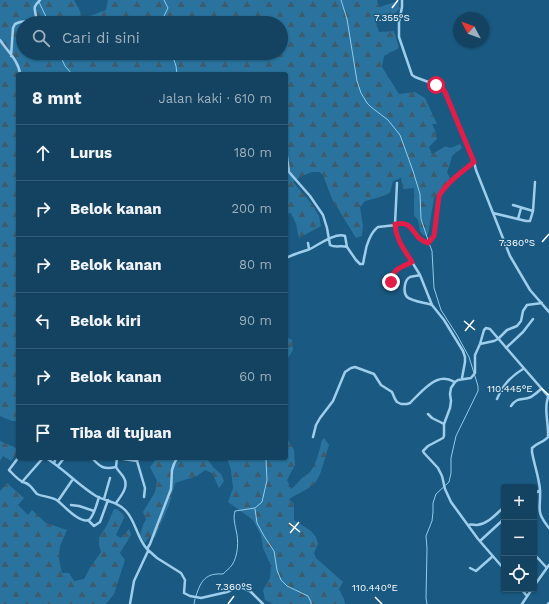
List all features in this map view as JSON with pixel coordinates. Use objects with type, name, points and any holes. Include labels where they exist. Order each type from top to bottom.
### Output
[{"type":"street","points":[[402,0],[402,12],[399,22],[399,37],[412,75],[443,89],[474,162],[510,256],[530,290],[549,312]]},
{"type":"street","points":[[36,16],[34,6],[39,1]]},
{"type":"street","points":[[11,56],[13,28],[14,24],[16,23]]},
{"type":"street","points":[[0,40],[16,62],[20,72]]},
{"type":"street","points":[[288,257],[329,239],[343,235],[347,247],[358,263],[363,264],[364,254],[374,231],[378,227],[395,224],[405,224],[409,226],[418,238],[428,243],[434,236],[439,196],[442,190],[474,162]]},
{"type":"street","points":[[288,165],[289,172],[310,196],[323,215],[329,242],[332,246],[347,247]]},
{"type":"street","points":[[529,221],[533,211],[535,182]]},
{"type":"street","points":[[397,183],[395,224],[398,239],[420,276],[432,305],[444,320],[463,351],[465,362],[462,378]]},
{"type":"street","points":[[513,206],[533,211]]},
{"type":"street","points":[[518,219],[521,208]]},
{"type":"street","points":[[493,213],[533,223]]},
{"type":"street","points":[[308,243],[309,249]]},
{"type":"street","points":[[393,286],[391,282],[395,272],[412,262]]},
{"type":"street","points":[[420,276],[407,280],[405,293],[407,297],[411,299],[432,305]]},
{"type":"street","points":[[480,344],[498,339],[507,330],[517,326],[521,321],[523,311],[527,305],[542,303]]},
{"type":"street","points":[[506,348],[523,332],[533,319]]},
{"type":"street","points":[[501,565],[480,541],[451,502],[445,490],[442,476],[438,468],[423,451],[428,446],[443,438],[444,424],[450,408],[450,391],[455,382],[462,378],[471,378],[475,373],[475,355],[486,328],[490,330],[548,396],[548,437],[546,440],[532,448],[540,489],[539,512],[542,520],[549,528]]},
{"type":"street","points":[[314,437],[316,425],[333,401],[345,372],[351,368],[355,367],[374,374],[381,385],[392,392],[397,402],[401,404],[410,403],[428,386],[436,381],[448,379],[455,382]]},
{"type":"street","points":[[497,399],[510,379],[523,369]]},
{"type":"street","points":[[511,406],[515,400],[531,397],[542,389]]},
{"type":"street","points":[[428,414],[432,418],[444,424]]},
{"type":"street","points":[[16,460],[9,470],[22,482],[28,484],[38,494],[49,496],[58,501],[78,518],[88,520],[94,526],[99,522],[108,500]]},
{"type":"street","points":[[22,482],[43,460]]},
{"type":"street","points":[[49,460],[99,497],[116,503],[125,510],[131,517],[139,538],[147,550],[182,573],[185,580],[184,593],[198,598],[208,597],[236,588],[243,588],[251,592],[263,604]]},
{"type":"street","points":[[58,466],[62,460]]},
{"type":"street","points":[[94,460],[104,468],[108,469],[116,467]]},
{"type":"street","points":[[116,460],[116,467],[125,479],[126,483],[123,492],[116,503]]},
{"type":"street","points":[[138,460],[145,488],[144,498]]},
{"type":"street","points":[[130,604],[134,581],[171,489],[172,470],[176,460]]},
{"type":"street","points":[[104,499],[110,478]]},
{"type":"street","points":[[58,501],[73,479]]},
{"type":"street","points":[[88,520],[91,518],[99,497]]},
{"type":"street","points":[[71,505],[94,511]]},
{"type":"street","points":[[468,525],[479,524],[487,521],[493,518],[501,510]]},
{"type":"street","points":[[480,541],[503,520]]},
{"type":"street","points":[[470,568],[476,571],[494,556]]},
{"type":"street","points":[[536,556],[548,566],[537,582]]},
{"type":"street","points":[[524,592],[527,596]]},
{"type":"street","points":[[522,604],[530,592]]},
{"type":"green space","points":[[0,0],[74,0],[80,11],[81,16],[16,16],[16,60],[288,60],[288,16],[90,16],[106,10],[108,0],[377,0],[379,7],[399,1],[400,9],[398,11],[391,15],[380,16],[376,22],[379,32],[394,31],[399,48],[384,56],[382,67],[399,94],[415,92],[425,98],[437,124],[432,124],[437,139],[429,147],[432,154],[446,146],[450,148],[460,144],[462,148],[452,156],[447,172],[450,178],[434,198],[428,235],[424,236],[420,231],[418,220],[414,216],[414,188],[403,189],[401,178],[393,181],[390,193],[365,201],[360,207],[363,226],[362,236],[356,238],[332,199],[323,175],[319,172],[312,172],[293,182],[312,204],[319,216],[321,226],[299,238],[296,224],[291,213],[288,214],[288,72],[16,72],[16,421],[0,416]]},
{"type":"green space","points":[[288,338],[292,340],[293,350],[288,358]]},
{"type":"green space","points":[[324,438],[329,445],[317,480],[314,484],[289,499],[294,504],[294,520],[311,531],[316,537],[318,544],[314,553],[316,558],[343,582],[339,589],[345,604],[273,604],[265,600],[263,590],[270,578],[271,566],[263,548],[261,535],[253,520],[228,502],[233,488],[231,470],[228,460],[288,460],[288,440],[294,450],[295,465],[287,480],[291,489],[310,472],[318,457],[322,440]]},
{"type":"green space","points":[[0,441],[16,448],[16,454],[11,461],[3,456],[0,461]]},
{"type":"green space","points":[[155,460],[208,460],[221,474],[224,481],[219,488],[212,473],[205,470],[197,476],[175,483],[169,505],[155,537],[150,536],[145,543],[140,535],[146,519],[143,512],[155,492],[157,481],[150,467]]},
{"type":"green space","points":[[7,483],[24,498],[18,505],[28,515],[32,510],[46,523],[67,530],[60,546],[59,559],[62,573],[69,573],[74,581],[84,579],[101,552],[99,538],[114,509],[117,509],[125,516],[116,535],[121,538],[129,529],[131,535],[120,553],[125,560],[114,594],[106,604],[0,604],[0,491]]},
{"type":"waterway","points":[[164,0],[168,8],[164,16]]},
{"type":"waterway","points":[[341,0],[347,19],[357,81],[361,93],[367,103],[388,120],[400,135],[420,194],[421,219],[428,240]]},
{"type":"waterway","points":[[39,2],[46,16]]},
{"type":"waterway","points":[[62,60],[70,72]]},
{"type":"waterway","points":[[174,60],[177,72]]},
{"type":"waterway","points":[[427,604],[426,536],[432,521],[433,503],[436,494],[449,482],[451,473],[451,458],[456,436],[478,391],[478,386],[469,357],[441,310],[434,288],[432,251],[429,243]]},
{"type":"waterway","points":[[196,596],[202,582],[208,576],[223,574],[234,561],[238,544],[234,519],[235,511],[255,508],[262,502],[267,480],[266,460]]},
{"type":"waterway","points":[[255,509],[257,523],[274,551],[277,570],[281,580],[287,586],[308,596],[311,604]]},
{"type":"waterway","points":[[194,604],[195,599]]},
{"type":"route","points":[[391,282],[393,274],[398,269],[412,262],[398,239],[395,224],[405,224],[409,226],[418,238],[428,243],[434,236],[438,201],[442,190],[474,162],[445,92],[442,87],[436,85]]}]
